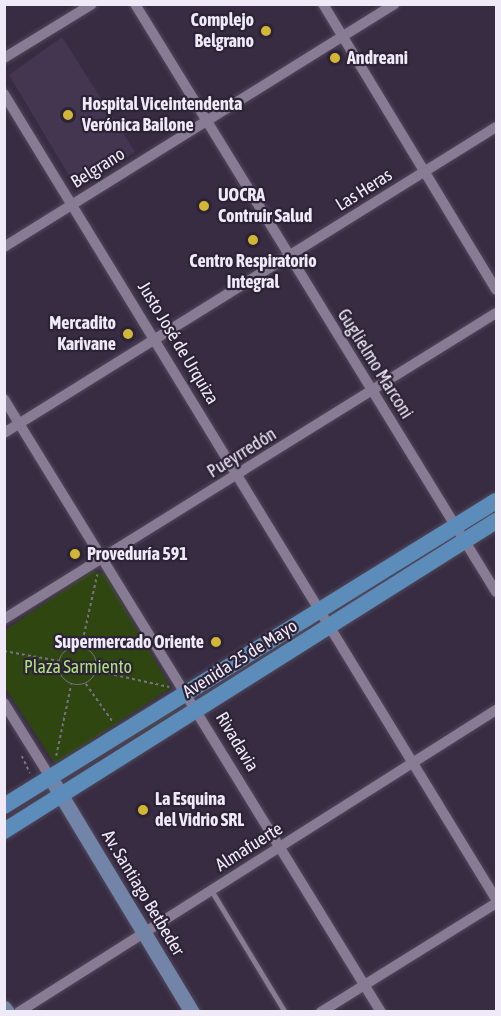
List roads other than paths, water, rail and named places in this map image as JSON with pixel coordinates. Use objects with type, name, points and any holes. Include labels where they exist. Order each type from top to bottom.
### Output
[{"type":"main road","name":"Avenida 25 de Mayo","points":[[4,831],[330,626],[461,534],[496,501]]},
{"type":"main road","name":"Avenida 25 de Mayo","points":[[4,806],[52,770],[189,693],[321,610],[461,534],[496,521]]},
{"type":"main road","name":"Av. Santiago Betbeder","points":[[52,770],[60,796],[192,1011]]},
{"type":"street","points":[[4,58],[93,4]]},
{"type":"street","name":"Guglielmo Marconi","points":[[135,4],[496,592]]},
{"type":"street","points":[[323,4],[496,290]]},
{"type":"street","name":"Belgrano","points":[[4,247],[394,4]]},
{"type":"street","name":"Justo José de Urquiza","points":[[4,94],[330,626]]},
{"type":"street","name":"Las Heras","points":[[4,433],[496,127]]},
{"type":"street","name":"Pueyrredón","points":[[4,620],[496,313]]},
{"type":"street","name":"Rivadavia","points":[[4,399],[189,693],[381,1011]]},
{"type":"street","points":[[321,1011],[496,901],[330,626]]},
{"type":"street","points":[[4,703],[52,770]]},
{"type":"street","name":"Almafuerte","points":[[20,1011],[496,710]]},
{"type":"lane","points":[[211,890],[285,1011]]},
{"type":"place","name":"Complejo Belgrano","points":[[266,31]]},
{"type":"place","name":"Andreani","points":[[335,58]]},
{"type":"place","name":"Hospital Viceintendenta Verónica Bailone","points":[[68,115]]},
{"type":"place","name":"UOCRA Contruir Salud","points":[[204,206]]},
{"type":"place","name":"Centro Respiratorio Integral","points":[[253,240]]},
{"type":"place","name":"Mercadito Karivane","points":[[128,334]]},
{"type":"place","name":"Proveduría 591","points":[[75,554]]},
{"type":"place","name":"Supermercado Oriente","points":[[216,642]]},
{"type":"place","name":"La Esquina del Vidrio SRL","points":[[143,810]]},
{"type":"park label","name":"Plaza Sarmiento","points":[[78,667]]}]
